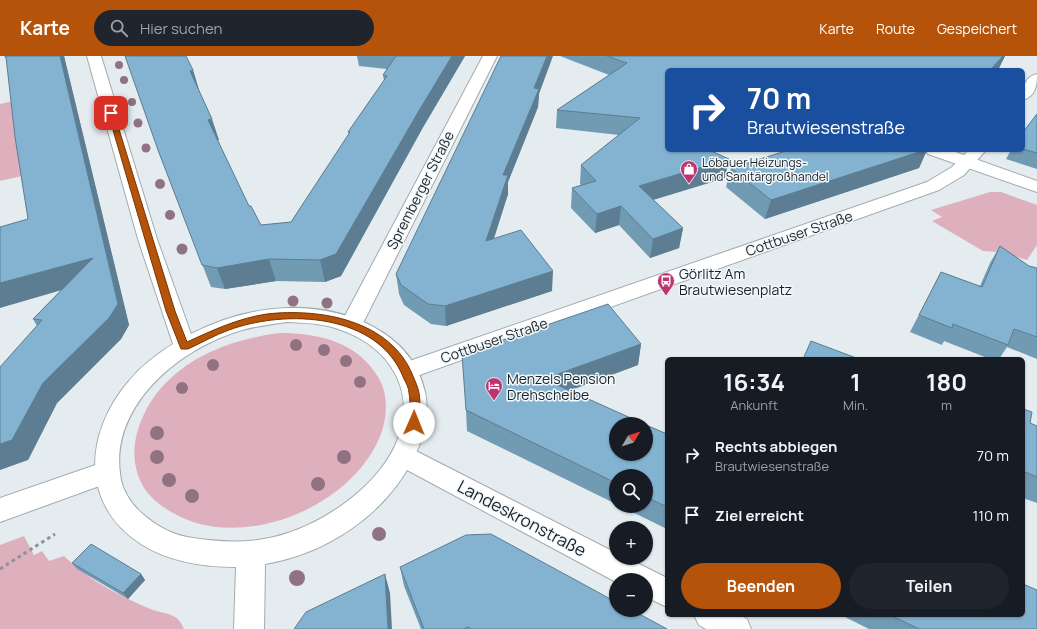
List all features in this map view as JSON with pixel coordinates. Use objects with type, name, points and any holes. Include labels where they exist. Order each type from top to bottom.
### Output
[{"type":"street","points":[[94,56],[170,311],[185,347]]},
{"type":"street","name":"Spremberger Straße","points":[[351,325],[490,56]]},
{"type":"street","points":[[1025,93],[1037,78]]},
{"type":"street","points":[[947,152],[973,156],[1037,187]]},
{"type":"street","name":"Cottbuser Straße","points":[[406,371],[933,186],[955,174],[973,156]]},
{"type":"street","points":[[305,315],[324,317],[351,325],[361,328],[383,342],[393,351],[406,371],[414,392],[414,423],[410,440],[403,456],[393,473],[380,490],[363,505],[344,519],[322,532],[300,542],[251,553],[223,555],[197,553],[172,546],[151,537],[134,523],[120,508],[111,491],[107,472],[107,454],[110,435],[127,400],[154,369],[185,347],[227,327],[266,317],[305,315]]},
{"type":"street","name":"Landeskronstraße","points":[[403,456],[629,573]]},
{"type":"street","points":[[0,510],[107,472]]},
{"type":"street","points":[[249,629],[251,553]]},
{"type":"street","points":[[653,586],[665,592]]},
{"type":"street","points":[[713,617],[736,629]]},
{"type":"path","points":[[0,569],[55,534]]},
{"type":"shaded area","points":[[13,101],[22,176],[0,181],[0,104]]},
{"type":"shaded area","points":[[990,192],[1001,192],[1037,205],[1037,245],[1027,260],[999,252],[983,251],[932,221],[942,217],[931,210]]},
{"type":"shaded area","points":[[280,333],[309,335],[336,342],[359,355],[378,377],[382,384],[386,401],[385,417],[378,441],[363,465],[342,486],[317,504],[289,517],[259,525],[229,528],[200,524],[167,510],[147,493],[138,475],[134,458],[137,432],[147,408],[158,391],[172,377],[204,355],[242,340]]},
{"type":"shaded area","points":[[24,536],[34,555],[42,551],[49,561],[64,556],[83,572],[114,592],[151,609],[175,617],[184,629],[0,629],[0,545]]},
{"type":"building","points":[[5,56],[60,56],[118,304],[109,318],[43,383],[12,440],[0,444],[0,367],[42,320],[33,319],[93,258],[0,283],[0,227],[28,219],[15,137]]},
{"type":"building","points":[[125,56],[186,56],[193,70],[190,71],[212,119],[208,120],[249,206],[251,206],[261,225],[291,222],[350,132],[348,132],[387,76],[383,75],[396,56],[452,56],[336,254],[320,260],[269,259],[217,268],[202,265],[158,150]]},
{"type":"building","points":[[501,56],[547,56],[534,88],[539,89],[503,175],[508,175],[486,241],[521,230],[553,271],[445,306],[428,304],[401,285],[396,274]]},
{"type":"building","points":[[607,56],[1003,56],[992,68],[665,68],[665,152],[713,152],[729,159],[639,186],[683,228],[653,239],[621,206],[597,214],[572,188],[596,181],[581,165],[640,118],[557,110],[627,63]]},
{"type":"building","points":[[1037,114],[1037,153],[1025,150],[1025,129]]},
{"type":"building","points":[[783,152],[919,152],[771,200],[731,168]]},
{"type":"building","points":[[1000,246],[1029,266],[1037,268],[1037,337],[1014,329],[1008,345],[953,324],[952,328],[919,315],[941,272],[982,287]]},
{"type":"building","points":[[608,304],[641,344],[544,379],[628,417],[609,417],[609,461],[653,461],[653,428],[665,433],[665,506],[653,500],[653,469],[609,469],[609,480],[466,410],[462,354]]},
{"type":"building","points":[[811,341],[854,357],[804,357]]},
{"type":"building","points":[[1025,410],[1032,412],[1030,423],[1037,426],[1037,477],[1025,472]]},
{"type":"building","points":[[491,534],[609,598],[609,617],[645,617],[667,629],[471,629],[468,627],[464,629],[424,629],[400,567],[466,535]]},
{"type":"building","points":[[91,544],[141,574],[123,593],[72,563]]},
{"type":"building","points":[[385,574],[388,629],[294,629],[306,612]]},
{"type":"building","points":[[1025,585],[1037,590],[1037,629],[919,629],[894,617],[1025,617]]},
{"type":"place","name":"Löbauer Heizungs- und Sanitärgroßhandel","points":[[689,184]]},
{"type":"place","name":"Görlitz Am Brautwiesenplatz","points":[[666,296]]},
{"type":"place","name":"Menzels Pension Drehscheibe","points":[[494,401]]},
{"type":"route","points":[[111,113],[170,311],[185,347],[207,335],[227,327],[266,317],[305,315],[341,321],[361,328],[378,338],[393,351],[404,366],[414,392],[414,423]]}]
